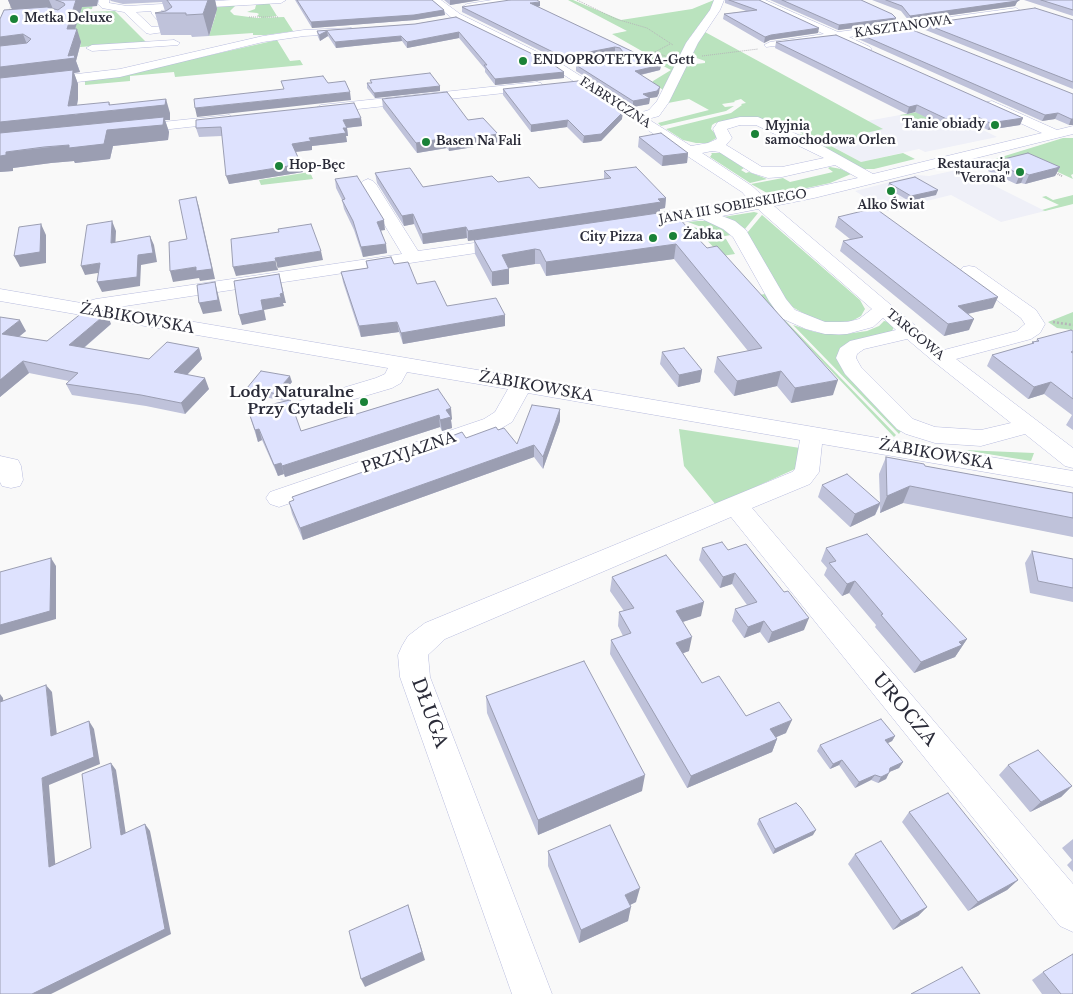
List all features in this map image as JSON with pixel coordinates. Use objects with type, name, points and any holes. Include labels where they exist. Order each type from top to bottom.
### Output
[{"type":"street","points":[[104,0],[103,4],[106,6],[127,9],[283,3]]},
{"type":"street","name":"FABRYCZNA","points":[[435,0],[447,15],[460,17],[562,68],[747,189],[763,204]]},
{"type":"street","points":[[447,15],[510,0]]},
{"type":"street","points":[[638,118],[654,113],[669,93],[685,55],[696,35],[715,10],[719,0]]},
{"type":"street","points":[[757,0],[878,54]]},
{"type":"street","name":"KASZTANOWA","points":[[770,45],[1029,7],[1010,0]]},
{"type":"street","points":[[127,9],[150,31],[171,27],[157,14],[155,7]]},
{"type":"street","points":[[896,15],[904,26],[928,37]]},
{"type":"street","points":[[295,23],[304,33]]},
{"type":"street","points":[[0,87],[135,70],[263,39],[304,33],[365,29]]},
{"type":"street","points":[[148,44],[154,31]]},
{"type":"street","points":[[92,48],[263,39]]},
{"type":"street","points":[[562,68],[575,66]]},
{"type":"street","points":[[307,110],[581,80]]},
{"type":"street","points":[[981,100],[1067,132]]},
{"type":"street","points":[[124,131],[242,118]]},
{"type":"street","points":[[689,152],[712,147],[725,138],[720,129],[723,124],[752,120],[767,124],[789,137],[812,146],[871,179]]},
{"type":"street","name":"JANA III SOBIESKIEGO","points":[[627,225],[763,204],[1067,132]]},
{"type":"street","points":[[712,147],[723,150],[757,170],[768,173],[782,172],[836,160]]},
{"type":"street","points":[[368,184],[413,258]]},
{"type":"street","name":"TARGOWA","points":[[763,204],[940,357],[1073,460]]},
{"type":"street","points":[[704,214],[729,225],[740,234],[778,301],[788,314],[819,327],[848,328],[866,323],[878,313],[886,310]]},
{"type":"street","points":[[61,305],[96,305],[530,240]]},
{"type":"street","points":[[940,357],[1024,335],[1033,329],[1034,324],[1029,314],[969,271]]},
{"type":"street","name":"ŻABIKOWSKA","points":[[0,295],[1073,479]]},
{"type":"street","points":[[153,297],[156,315],[164,323]]},
{"type":"street","points":[[911,332],[857,345],[847,352],[846,358],[852,370],[905,424],[914,429],[935,435],[981,438],[1028,426]]},
{"type":"street","points":[[304,407],[384,383],[393,378],[400,364]]},
{"type":"street","name":"PRZYJAZNA","points":[[279,498],[492,424],[504,417],[521,384]]},
{"type":"street","name":"DŁUGA","points":[[532,994],[415,676],[413,655],[418,645],[435,631],[804,476],[807,472],[812,434]]},
{"type":"street","name":"UROCZA","points":[[736,506],[1073,913]]},
{"type":"path","points":[[7,18],[13,0]]},
{"type":"path","points":[[577,0],[598,11],[647,28],[685,55]]},
{"type":"path","points":[[6,4],[12,4]]},
{"type":"path","points":[[5,9],[10,9]]},
{"type":"path","points":[[629,55],[660,51],[670,44]]},
{"type":"path","points":[[652,52],[685,55],[769,48],[770,45]]},
{"type":"path","points":[[1047,169],[1062,176]]},
{"type":"shaded area","points":[[900,115],[929,129],[967,122],[997,137],[925,152],[919,149],[861,162],[830,145],[861,139],[856,135],[882,129],[867,121]]},
{"type":"shaded area","points":[[961,169],[1045,211],[1001,222],[951,195],[887,211],[855,191],[917,175],[929,176]]},
{"type":"green space","points":[[94,0],[92,9],[83,10],[83,12],[115,11],[146,42],[80,47],[81,42],[44,12]]},
{"type":"green space","points":[[568,0],[573,0],[621,20],[692,9],[714,0],[711,9],[688,40],[665,91],[652,83],[671,70],[642,55],[647,54],[612,34],[627,31]]},
{"type":"green space","points":[[269,3],[277,16],[262,18],[257,16],[259,14],[257,13],[247,12],[255,9],[256,5]]},
{"type":"green space","points":[[236,5],[230,11],[234,15],[257,18],[284,17],[293,31],[295,31],[266,35],[253,35],[253,33],[209,36],[216,14],[199,7]]},
{"type":"green space","points":[[705,32],[883,129],[857,135],[862,139],[831,146],[861,162],[903,153],[915,159],[874,169],[862,169],[804,137],[793,136],[803,134],[795,129],[785,131],[786,128],[783,126],[787,124],[779,120],[773,121],[758,118],[735,119],[715,123],[711,129],[718,137],[708,143],[683,140],[666,129],[731,113],[741,104],[746,103],[741,99],[722,104],[725,107],[734,106],[726,111],[661,126],[658,123],[709,110],[689,99],[668,103],[686,65],[705,63],[705,61],[691,56],[695,45]]},
{"type":"green space","points":[[277,40],[290,61],[300,60],[303,65],[175,77],[174,72],[130,76],[130,81],[85,85],[85,81],[113,77]]},
{"type":"green space","points":[[934,109],[963,123],[929,129],[900,115]]},
{"type":"green space","points":[[1063,138],[1073,138],[1073,174],[1071,175],[1073,179],[1038,163],[1002,162],[995,159]]},
{"type":"green space","points":[[711,153],[721,153],[744,168],[741,170],[746,173],[749,172],[767,179],[750,183],[710,157]]},
{"type":"green space","points":[[828,168],[841,169],[851,174],[830,183],[779,194],[767,193],[751,184],[783,178],[790,182],[833,172]]},
{"type":"green space","points":[[310,172],[313,179],[261,185],[259,180]]},
{"type":"green space","points":[[1073,195],[1073,204],[1045,211],[1042,210],[1059,205],[1042,197],[1046,196],[1053,200]]},
{"type":"green space","points":[[758,213],[745,229],[723,217]]},
{"type":"green space","points":[[762,215],[860,300],[865,309],[861,316],[852,321],[830,323],[813,319],[789,305],[747,233]]},
{"type":"green space","points":[[707,221],[721,226],[731,235],[725,236],[688,222]]},
{"type":"green space","points":[[694,227],[726,239],[735,254],[722,256]]},
{"type":"green space","points":[[765,294],[780,315],[896,435],[894,437],[759,295]]},
{"type":"green space","points":[[1073,312],[1073,330],[1057,328],[1048,322]]},
{"type":"green space","points":[[884,321],[890,322],[894,327],[892,331],[844,346],[902,429],[899,434],[793,325],[815,332],[839,335],[867,331],[879,326]]},
{"type":"green space","points":[[679,429],[800,448],[795,469],[716,505],[684,466]]},
{"type":"green space","points":[[963,450],[1034,453],[1031,461]]},
{"type":"building","points":[[56,0],[76,0],[67,29],[77,29],[68,56],[74,55],[75,58],[0,67],[0,46],[27,43],[31,39],[23,34],[0,37],[0,19],[4,10],[47,7],[58,10],[65,5]]},
{"type":"building","points":[[167,0],[208,0],[203,14],[155,13],[166,11],[172,7]]},
{"type":"building","points":[[297,0],[432,0],[444,10],[414,15],[311,22]]},
{"type":"building","points":[[510,0],[537,0],[540,2],[530,3],[661,65],[635,71],[660,87],[657,91],[643,94],[650,98],[633,101],[576,65],[620,55],[623,52],[620,48],[615,47],[563,57],[462,7]]},
{"type":"building","points":[[729,0],[759,0],[819,28],[765,37],[724,14],[757,10]]},
{"type":"building","points":[[782,0],[861,0],[892,14],[896,18],[839,25]]},
{"type":"building","points":[[886,0],[1017,1],[910,16],[902,6]]},
{"type":"building","points":[[1041,0],[1073,0],[1073,10]]},
{"type":"building","points":[[1035,8],[1073,20],[1073,82],[925,24]]},
{"type":"building","points":[[456,17],[551,63],[564,72],[495,79],[484,65],[487,65],[459,32],[407,42],[401,36],[335,42],[327,31],[319,35],[317,31],[415,24]]},
{"type":"building","points":[[905,27],[1073,94],[1073,119],[1058,113],[1045,115],[857,33]]},
{"type":"building","points":[[836,35],[1023,118],[990,123],[978,117],[953,122],[917,105],[909,107],[776,42]]},
{"type":"building","points":[[73,70],[68,106],[109,102],[109,105],[166,99],[165,105],[0,122],[0,78]]},
{"type":"building","points":[[430,73],[440,86],[374,93],[367,83],[372,83],[370,80]]},
{"type":"building","points":[[323,76],[328,83],[345,81],[350,92],[195,108],[194,99],[284,89],[281,81]]},
{"type":"building","points":[[578,81],[623,112],[601,134],[584,136],[568,120],[531,125],[503,89]]},
{"type":"building","points":[[447,92],[468,120],[483,118],[498,134],[449,141],[446,138],[416,143],[382,99]]},
{"type":"building","points":[[354,103],[361,118],[343,120],[347,128],[343,128],[346,133],[309,138],[311,141],[292,144],[301,164],[226,176],[221,127],[196,128],[196,120]]},
{"type":"building","points":[[164,117],[163,125],[107,130],[104,144],[69,148],[69,145],[44,147],[6,152],[6,155],[0,156],[0,133]]},
{"type":"building","points":[[661,133],[688,153],[663,156],[639,137]]},
{"type":"building","points":[[1028,153],[1060,167],[1029,175],[1025,173],[1020,174],[992,162]]},
{"type":"building","points":[[636,167],[666,198],[658,199],[661,202],[468,231],[466,227],[422,234],[413,214],[402,216],[375,173],[410,168],[423,187],[492,176],[498,182],[529,177],[539,188],[611,178],[604,171]]},
{"type":"building","points":[[357,176],[384,220],[377,222],[386,244],[361,247],[353,221],[342,200],[345,199],[335,179]]},
{"type":"building","points":[[915,177],[938,190],[911,196],[889,183]]},
{"type":"building","points":[[196,197],[212,269],[196,271],[196,267],[170,271],[169,242],[187,239],[179,200]]},
{"type":"building","points":[[875,208],[998,297],[958,306],[974,319],[948,324],[843,241],[863,237],[838,217]]},
{"type":"building","points":[[672,211],[707,248],[717,246],[838,380],[795,388],[781,371],[737,381],[717,357],[762,348],[676,244],[546,262],[540,250],[535,249],[502,255],[509,269],[492,272],[474,240]]},
{"type":"building","points":[[112,221],[111,243],[150,236],[153,253],[138,255],[137,277],[97,282],[100,263],[81,266],[87,225]]},
{"type":"building","points":[[41,224],[40,252],[14,256],[19,227]]},
{"type":"building","points":[[311,224],[321,251],[275,258],[276,261],[233,267],[231,239],[279,232],[278,229]]},
{"type":"building","points":[[391,257],[394,264],[408,262],[417,284],[435,281],[447,306],[496,298],[505,315],[401,333],[397,322],[359,326],[341,272],[368,268],[366,261]]},
{"type":"building","points":[[279,274],[283,293],[280,294],[281,297],[261,300],[263,310],[239,315],[234,281]]},
{"type":"building","points":[[215,282],[218,300],[199,303],[197,285]]},
{"type":"building","points":[[88,308],[107,313],[69,345],[149,359],[167,342],[199,348],[174,372],[205,378],[181,403],[66,384],[78,373],[23,361],[0,380],[0,317],[20,320],[2,334],[47,341]]},
{"type":"building","points":[[1073,331],[1073,351],[1071,352],[1073,353],[1073,399],[1051,382],[1034,387],[992,355],[1039,341],[1037,339]]},
{"type":"building","points":[[684,348],[702,370],[679,375],[662,352]]},
{"type":"building","points":[[261,371],[290,376],[283,384],[288,396],[247,388]]},
{"type":"building","points":[[438,389],[451,408],[446,410],[451,417],[440,420],[439,415],[282,466],[281,463],[274,465],[259,429],[255,430],[248,410],[290,400],[301,431]]},
{"type":"building","points":[[532,405],[560,409],[543,457],[534,445],[300,528],[289,502],[294,500],[292,497],[448,442],[447,438],[462,432],[466,438],[496,427],[498,430],[504,428],[517,444]]},
{"type":"building","points":[[886,457],[1073,493],[1073,518],[910,486],[887,496]]},
{"type":"building","points":[[847,474],[880,503],[855,514],[822,485]]},
{"type":"building","points":[[867,534],[967,639],[959,642],[962,645],[921,662],[855,581],[847,584],[829,563],[836,561],[826,548]]},
{"type":"building","points":[[722,542],[728,550],[746,544],[784,592],[788,591],[809,618],[772,632],[764,621],[748,627],[735,609],[757,602],[735,573],[723,577],[702,548]]},
{"type":"building","points":[[1032,551],[1073,559],[1073,588],[1038,581]]},
{"type":"building","points":[[666,555],[704,602],[676,611],[692,637],[676,643],[702,683],[719,676],[746,716],[779,702],[792,720],[770,729],[777,739],[691,776],[611,640],[631,633],[619,612],[634,608],[612,577]]},
{"type":"building","points":[[51,558],[50,611],[0,625],[0,572]]},
{"type":"building","points":[[584,661],[645,775],[538,820],[486,696]]},
{"type":"building","points":[[46,685],[51,736],[89,721],[94,757],[42,778],[49,867],[91,848],[82,774],[111,763],[121,835],[145,824],[165,929],[32,994],[0,994],[0,702]]},
{"type":"building","points":[[881,719],[895,736],[885,740],[903,762],[890,768],[889,773],[881,777],[875,775],[859,782],[842,760],[833,764],[820,745]]},
{"type":"building","points":[[1038,750],[1072,786],[1041,802],[1008,765]]},
{"type":"building","points":[[948,793],[1018,880],[978,902],[909,812]]},
{"type":"building","points":[[796,803],[816,830],[775,849],[759,819]]},
{"type":"building","points":[[610,825],[640,888],[625,895],[631,907],[581,930],[548,851]]},
{"type":"building","points":[[881,841],[927,907],[901,921],[855,854]]},
{"type":"building","points":[[408,905],[422,952],[361,979],[349,931]]},
{"type":"building","points":[[1073,954],[1073,994],[1061,994],[1043,972]]},
{"type":"building","points":[[962,967],[980,994],[911,994]]},
{"type":"place","name":"Metka Deluxe","points":[[14,19]]},
{"type":"place","name":"ENDOPROTETYKA-Gett","points":[[523,61]]},
{"type":"place","name":"Tanie obiady","points":[[995,125]]},
{"type":"place","name":"Myjnia samochodowa Orlen","points":[[755,134]]},
{"type":"place","name":"Basen Na Fali","points":[[426,142]]},
{"type":"place","name":"Hop-Bęc","points":[[279,166]]},
{"type":"place","name":"Restauracja \"Verona\"","points":[[1020,172]]},
{"type":"place","name":"Alko Świat","points":[[891,191]]},
{"type":"place","name":"Żabka","points":[[673,236]]},
{"type":"place","name":"City Pizza","points":[[653,238]]},
{"type":"place","name":"Lody Naturalne Przy Cytadeli","points":[[364,402]]}]
